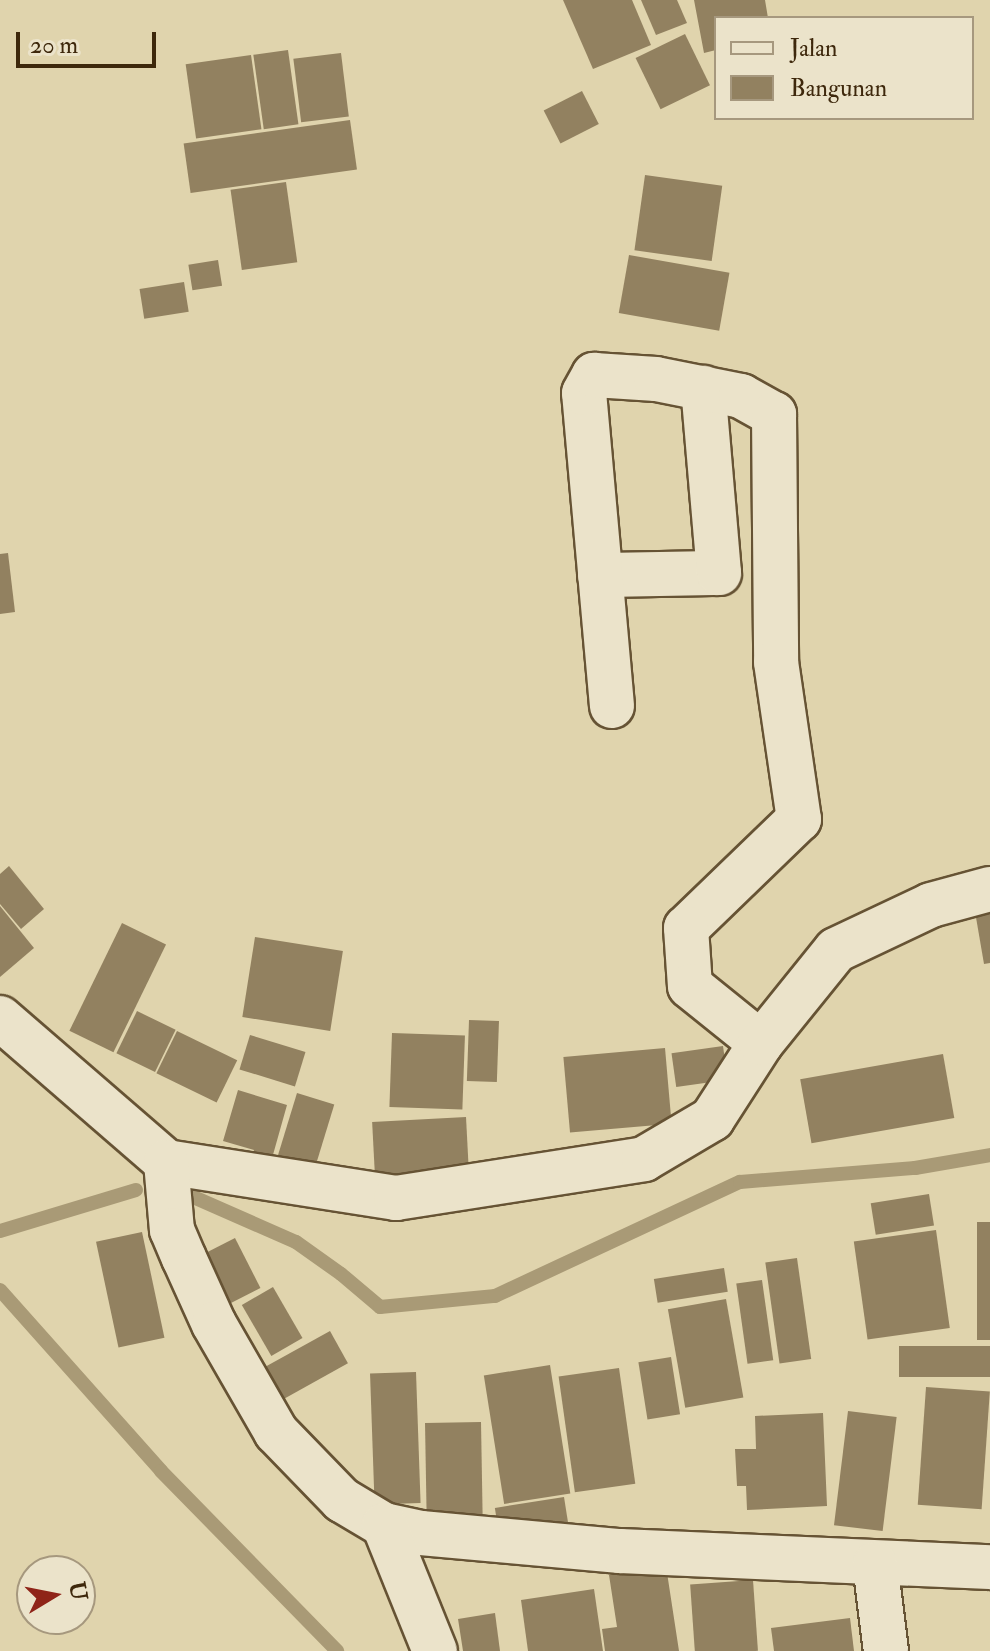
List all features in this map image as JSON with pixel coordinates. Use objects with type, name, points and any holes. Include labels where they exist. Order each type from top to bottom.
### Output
[{"type":"street","points":[[612,706],[584,393],[594,375],[656,379],[741,396],[774,414],[776,662],[799,819],[686,928],[690,986],[761,1043]]},
{"type":"street","points":[[600,575],[719,573],[703,388]]},
{"type":"street","points":[[0,1018],[166,1162],[396,1198],[644,1159],[712,1119],[761,1043],[836,950],[931,905],[990,889]]},
{"type":"street","points":[[166,1162],[167,1195],[178,1244],[214,1324],[276,1432],[342,1500],[384,1525],[421,1533],[605,1550],[990,1567]]},
{"type":"street","points":[[384,1525],[435,1651]]},
{"type":"street","points":[[875,1564],[886,1651]]},
{"type":"building","points":[[563,0],[632,0],[651,45],[593,69]]},
{"type":"building","points":[[641,0],[677,0],[687,23],[656,35]]},
{"type":"building","points":[[694,0],[765,0],[768,16],[714,16],[714,50],[704,53]]},
{"type":"building","points":[[685,34],[710,85],[661,109],[636,58]]},
{"type":"building","points":[[288,50],[298,124],[264,129],[253,55]]},
{"type":"building","points":[[341,53],[349,117],[301,122],[293,59]]},
{"type":"building","points":[[251,55],[261,129],[196,138],[186,64]]},
{"type":"building","points":[[582,91],[599,124],[560,143],[544,111]]},
{"type":"building","points":[[350,120],[357,170],[191,193],[184,143]]},
{"type":"building","points":[[645,175],[722,186],[712,261],[634,250]]},
{"type":"building","points":[[286,182],[297,262],[242,270],[231,190]]},
{"type":"building","points":[[629,255],[729,273],[719,331],[619,313]]},
{"type":"building","points":[[218,260],[222,286],[192,290],[188,265]]},
{"type":"building","points":[[184,282],[189,312],[144,319],[140,289]]},
{"type":"building","points":[[8,553],[15,612],[0,614],[0,554]]},
{"type":"building","points":[[9,866],[44,909],[21,929],[0,904],[0,874]]},
{"type":"building","points":[[990,897],[990,963],[984,964],[973,900]]},
{"type":"building","points":[[0,906],[34,948],[0,977]]},
{"type":"building","points":[[122,923],[166,944],[113,1052],[69,1031]]},
{"type":"building","points":[[255,937],[343,951],[330,1031],[242,1017]]},
{"type":"building","points":[[137,1011],[176,1030],[155,1072],[116,1053]]},
{"type":"building","points":[[469,1020],[499,1021],[497,1082],[467,1081]]},
{"type":"building","points":[[177,1031],[237,1060],[217,1103],[156,1073]]},
{"type":"building","points":[[392,1033],[465,1036],[462,1110],[389,1107]]},
{"type":"building","points":[[250,1035],[305,1052],[295,1086],[239,1069]]},
{"type":"building","points":[[723,1046],[728,1080],[676,1087],[672,1053]]},
{"type":"building","points":[[665,1048],[672,1124],[570,1133],[563,1057]]},
{"type":"building","points":[[943,1054],[954,1118],[811,1143],[800,1079]]},
{"type":"building","points":[[238,1090],[287,1105],[269,1169],[250,1164],[254,1150],[223,1141]]},
{"type":"building","points":[[297,1093],[334,1104],[311,1181],[274,1170]]},
{"type":"building","points":[[466,1117],[469,1179],[375,1184],[372,1122]]},
{"type":"building","points":[[929,1194],[934,1226],[876,1235],[871,1203]]},
{"type":"building","points":[[977,1222],[990,1222],[990,1340],[977,1340]]},
{"type":"building","points":[[936,1230],[950,1328],[868,1340],[854,1242]]},
{"type":"building","points":[[142,1232],[164,1338],[118,1347],[96,1242]]},
{"type":"building","points":[[235,1238],[260,1288],[217,1310],[191,1260]]},
{"type":"building","points":[[797,1258],[811,1359],[780,1363],[765,1262]]},
{"type":"building","points":[[724,1268],[728,1292],[658,1303],[654,1279]]},
{"type":"building","points":[[762,1280],[773,1360],[748,1364],[736,1284]]},
{"type":"building","points":[[273,1287],[302,1338],[271,1356],[242,1305]]},
{"type":"building","points":[[726,1299],[743,1397],[685,1408],[668,1309]]},
{"type":"building","points":[[330,1331],[348,1363],[281,1401],[263,1368]]},
{"type":"building","points":[[899,1346],[990,1346],[990,1377],[899,1377]]},
{"type":"building","points":[[671,1357],[680,1414],[647,1419],[638,1362]]},
{"type":"building","points":[[550,1365],[570,1493],[504,1504],[484,1375]]},
{"type":"building","points":[[619,1368],[635,1484],[575,1492],[559,1376]]},
{"type":"building","points":[[416,1372],[421,1503],[375,1505],[370,1374]]},
{"type":"building","points":[[926,1387],[990,1391],[982,1509],[918,1505]]},
{"type":"building","points":[[848,1411],[897,1417],[883,1531],[834,1525]]},
{"type":"building","points":[[823,1413],[827,1506],[747,1510],[746,1486],[737,1486],[735,1449],[756,1449],[755,1416]]},
{"type":"building","points":[[481,1422],[483,1516],[427,1517],[425,1423]]},
{"type":"building","points":[[564,1497],[569,1528],[500,1539],[495,1508]]},
{"type":"building","points":[[666,1566],[679,1651],[605,1651],[602,1629],[617,1627],[609,1575]]},
{"type":"building","points":[[753,1580],[758,1651],[695,1651],[690,1584]]},
{"type":"building","points":[[594,1589],[603,1651],[528,1651],[521,1600]]},
{"type":"building","points":[[495,1613],[500,1651],[463,1651],[458,1619]]},
{"type":"building","points":[[850,1618],[854,1651],[774,1651],[771,1628]]},
{"type":"waterway","points":[[182,1192],[296,1242],[380,1307],[495,1296],[740,1182],[915,1168],[990,1155]]},
{"type":"waterway","points":[[0,1231],[136,1190]]},
{"type":"waterway","points":[[0,1290],[161,1471],[337,1651]]}]
